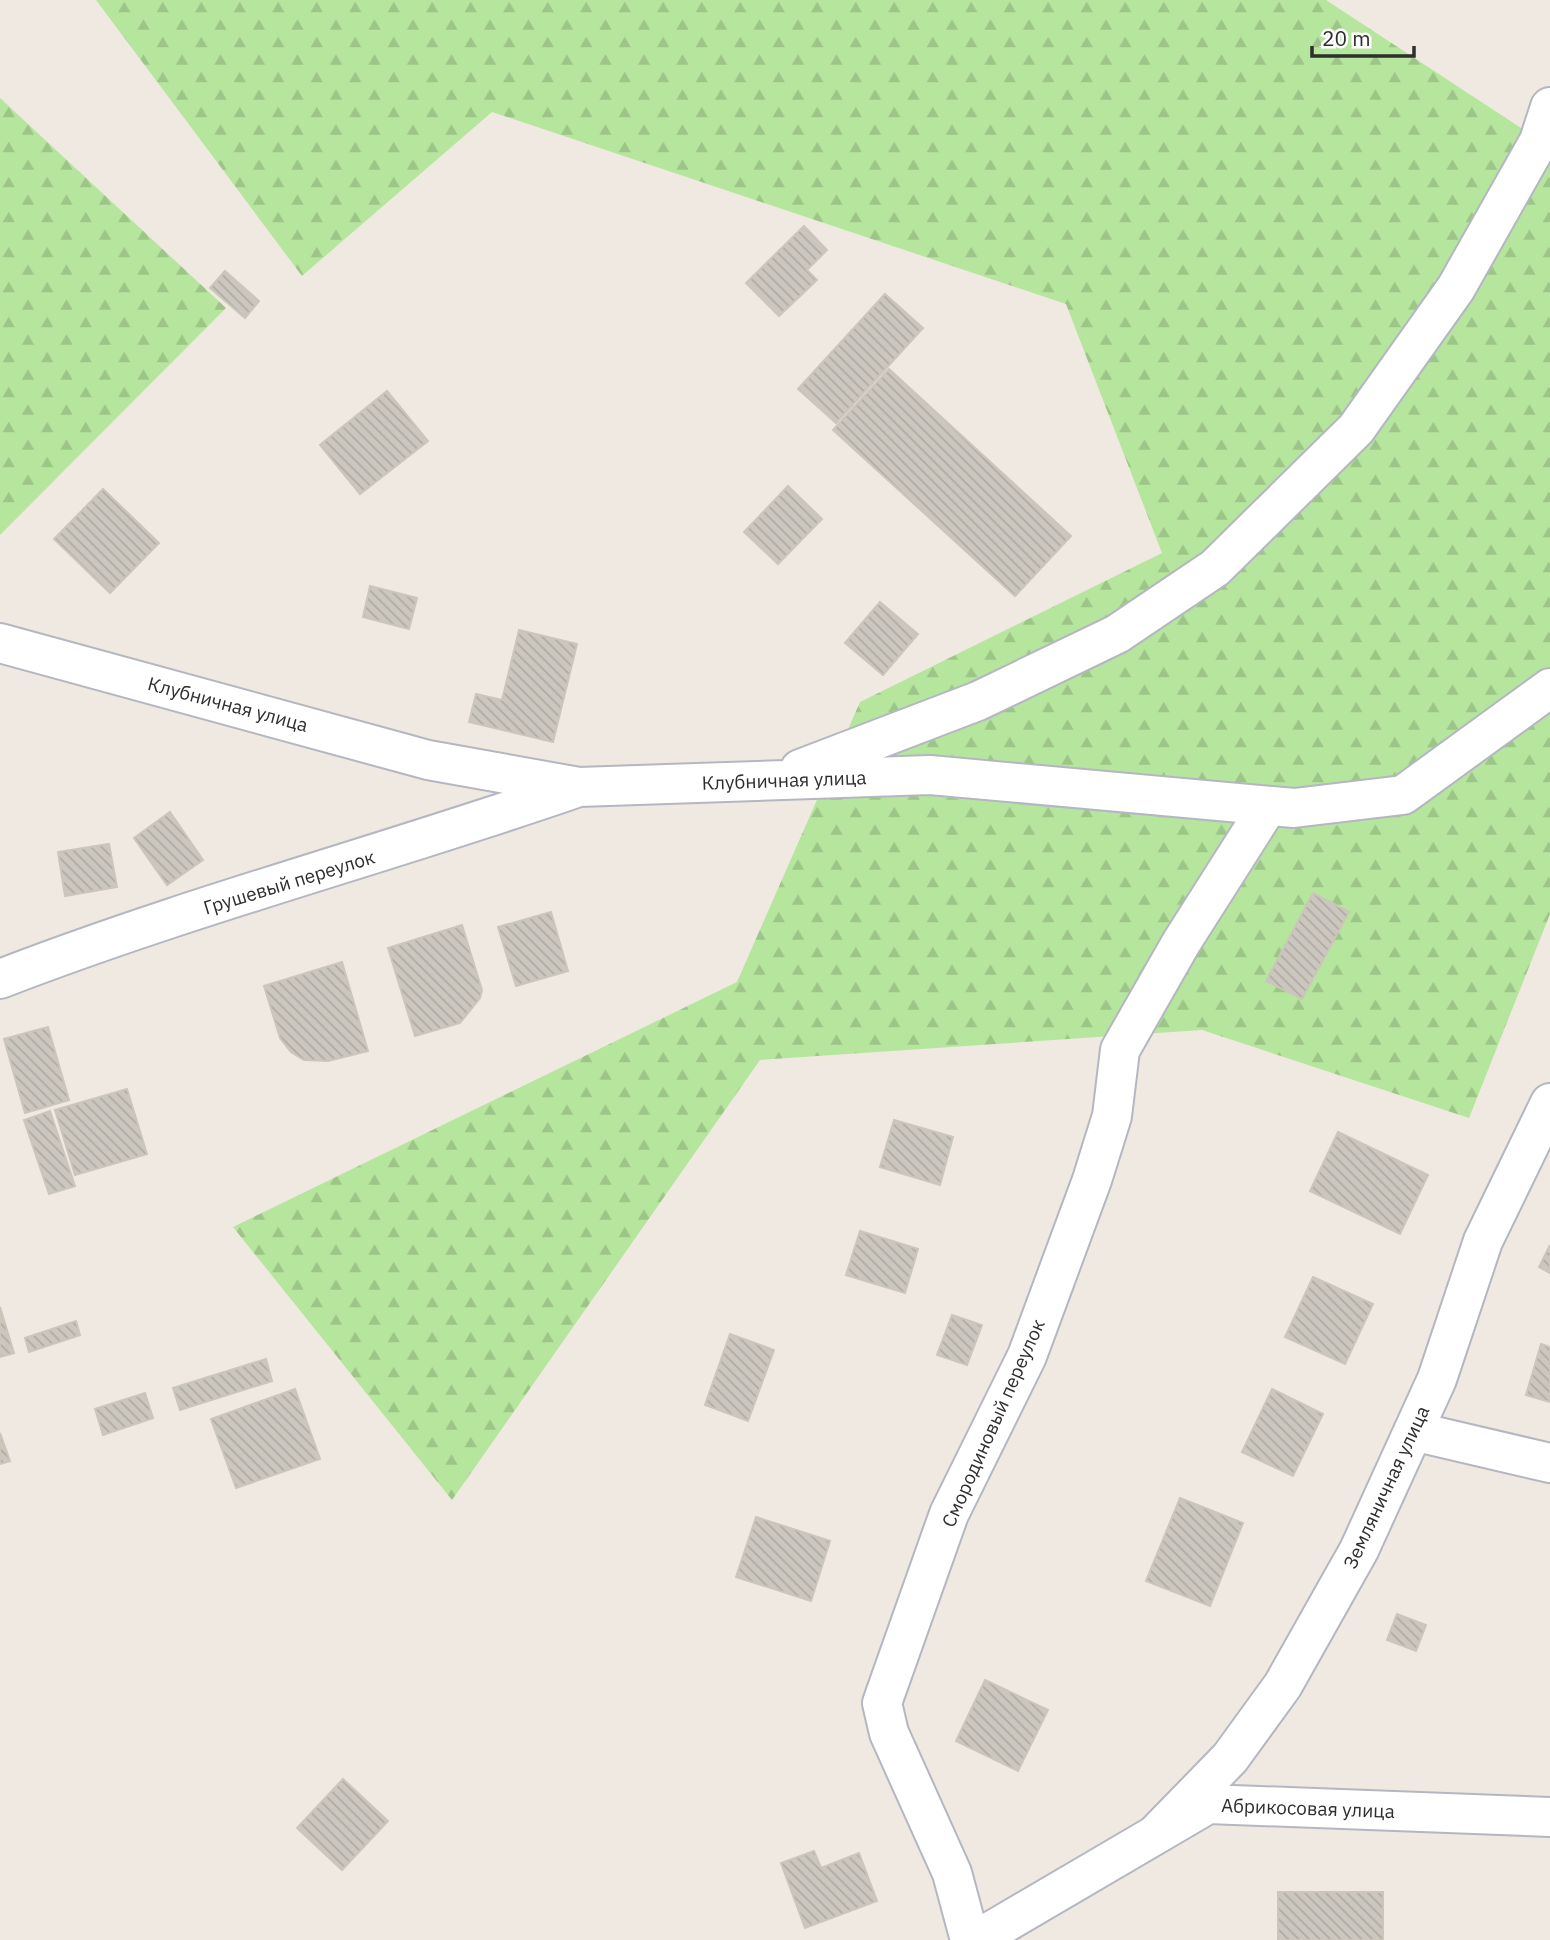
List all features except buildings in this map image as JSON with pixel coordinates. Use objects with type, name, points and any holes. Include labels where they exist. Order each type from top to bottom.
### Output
[{"type":"street","points":[[772,780],[978,701],[1105,640],[1215,568],[1356,429],[1457,288],[1539,142],[1550,107]]},
{"type":"street","name":"Клубничная улица","points":[[0,643],[428,760],[579,787],[930,775],[1294,808],[1403,795],[1550,688]]},
{"type":"street","name":"Грушевый переулок","points":[[0,979],[257,891],[428,839],[579,787]]},
{"type":"street","name":"Смородиновый переулок","points":[[970,1940],[952,1873],[889,1733],[882,1703],[949,1514],[1027,1356],[1087,1193],[1112,1116],[1120,1050],[1181,943],[1268,806]]},
{"type":"street","name":"Земляничная улица","points":[[1156,1834],[1230,1758],[1283,1685],[1359,1550],[1437,1379],[1483,1241],[1550,1103]]},
{"type":"street","points":[[1413,1431],[1550,1463]]},
{"type":"street","name":"Абрикосовая улица","points":[[976,1940],[1208,1804],[1550,1818]]},
{"type":"green space","points":[[96,0],[1326,0],[1550,147],[1550,914],[1469,1118],[1202,1030],[760,1060],[452,1500],[233,1227],[737,982],[860,702],[1162,553],[1066,304],[492,112],[302,276]]},
{"type":"green space","points":[[0,98],[226,308],[0,535]]}]
